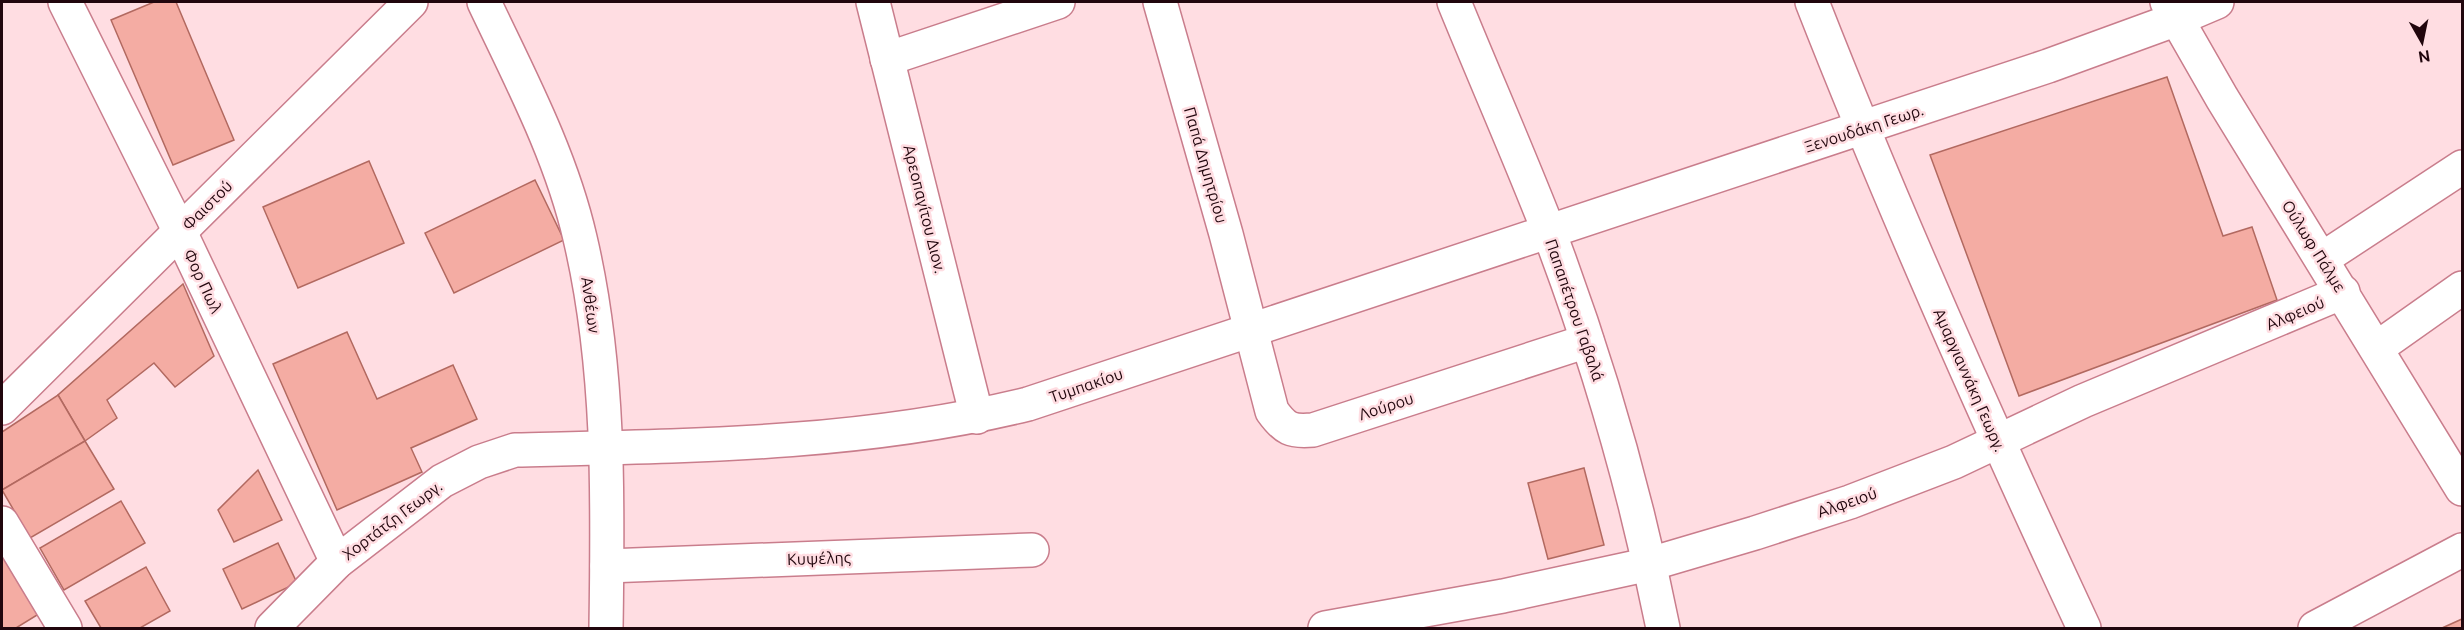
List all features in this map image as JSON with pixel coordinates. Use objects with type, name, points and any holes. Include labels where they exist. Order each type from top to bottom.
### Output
[{"type":"street","name":"Φορ Πωλ","points":[[65,2],[180,232],[337,562]]},
{"type":"street","name":"Φαιστού","points":[[2,408],[411,2]]},
{"type":"street","name":"Ανθέων","points":[[484,2],[557,165],[580,237],[596,340],[605,448],[606,628]]},
{"type":"street","name":"Αρεοπαγίτου Διον.","points":[[873,2],[977,417]]},
{"type":"street","points":[[887,59],[1058,2]]},
{"type":"street","name":"Παπά Δημητρίου","points":[[1160,2],[1226,234],[1250,329]]},
{"type":"street","name":"Παπαπέτρου Γαβαλά","points":[[1454,2],[1549,232],[1587,341],[1621,447],[1650,564],[1663,628]]},
{"type":"street","name":"Αμαργιαννάκη Γεωργ.","points":[[1812,2],[1861,129],[1997,442],[2084,628]]},
{"type":"street","name":"Ξενουδάκη Γεωρ.","points":[[1549,232],[2048,66],[2172,10],[2217,2]]},
{"type":"street","name":"Ούλωφ Πάλμε","points":[[2172,10],[2222,98],[2377,348],[2459,473]]},
{"type":"street","points":[[2322,259],[2463,167]]},
{"type":"street","name":"Τυμπακίου","points":[[605,448],[789,440],[865,433],[977,417],[1081,388],[1250,329],[1549,232]]},
{"type":"street","points":[[2377,348],[2463,288]]},
{"type":"street","name":"Αλφειού","points":[[1325,628],[1503,596],[1650,564],[1850,502],[1932,471],[2083,401],[2343,292]]},
{"type":"street","name":"Λούρου","points":[[1250,329],[1272,411],[1282,424],[1297,431],[1313,430],[1587,341]]},
{"type":"street","name":"Χορτάτζη Γεωργ.","points":[[272,628],[337,562],[442,481],[479,462],[515,450],[605,448]]},
{"type":"street","points":[[2,523],[65,628]]},
{"type":"street","name":"Κυψέλης","points":[[607,566],[1032,550]]},
{"type":"street","points":[[2315,628],[2463,550]]},
{"type":"building","points":[[154,2],[176,2],[234,140],[173,165],[111,20]]},
{"type":"building","points":[[2167,77],[2223,236],[2252,227],[2277,300],[2019,396],[1930,155]]},
{"type":"building","points":[[369,161],[404,243],[298,288],[263,207]]},
{"type":"building","points":[[535,180],[564,240],[454,293],[425,233]]},
{"type":"building","points":[[183,284],[214,356],[175,387],[154,363],[107,400],[117,418],[85,441],[58,395]]},
{"type":"building","points":[[347,332],[377,399],[453,365],[477,419],[411,448],[422,472],[337,510],[273,364]]},
{"type":"building","points":[[58,395],[85,441],[2,490],[2,432]]},
{"type":"building","points":[[85,441],[114,489],[30,538],[2,490]]},
{"type":"building","points":[[1584,468],[1604,545],[1548,559],[1528,483]]},
{"type":"building","points":[[258,470],[282,520],[234,542],[218,510]]},
{"type":"building","points":[[121,501],[145,543],[64,590],[40,548]]},
{"type":"building","points":[[278,543],[297,583],[242,609],[223,569]]},
{"type":"building","points":[[2,549],[42,612],[16,628],[2,628]]},
{"type":"building","points":[[146,567],[170,611],[140,628],[101,628],[85,601]]},
{"type":"building","points":[[2462,619],[2462,628],[2442,628]]}]
